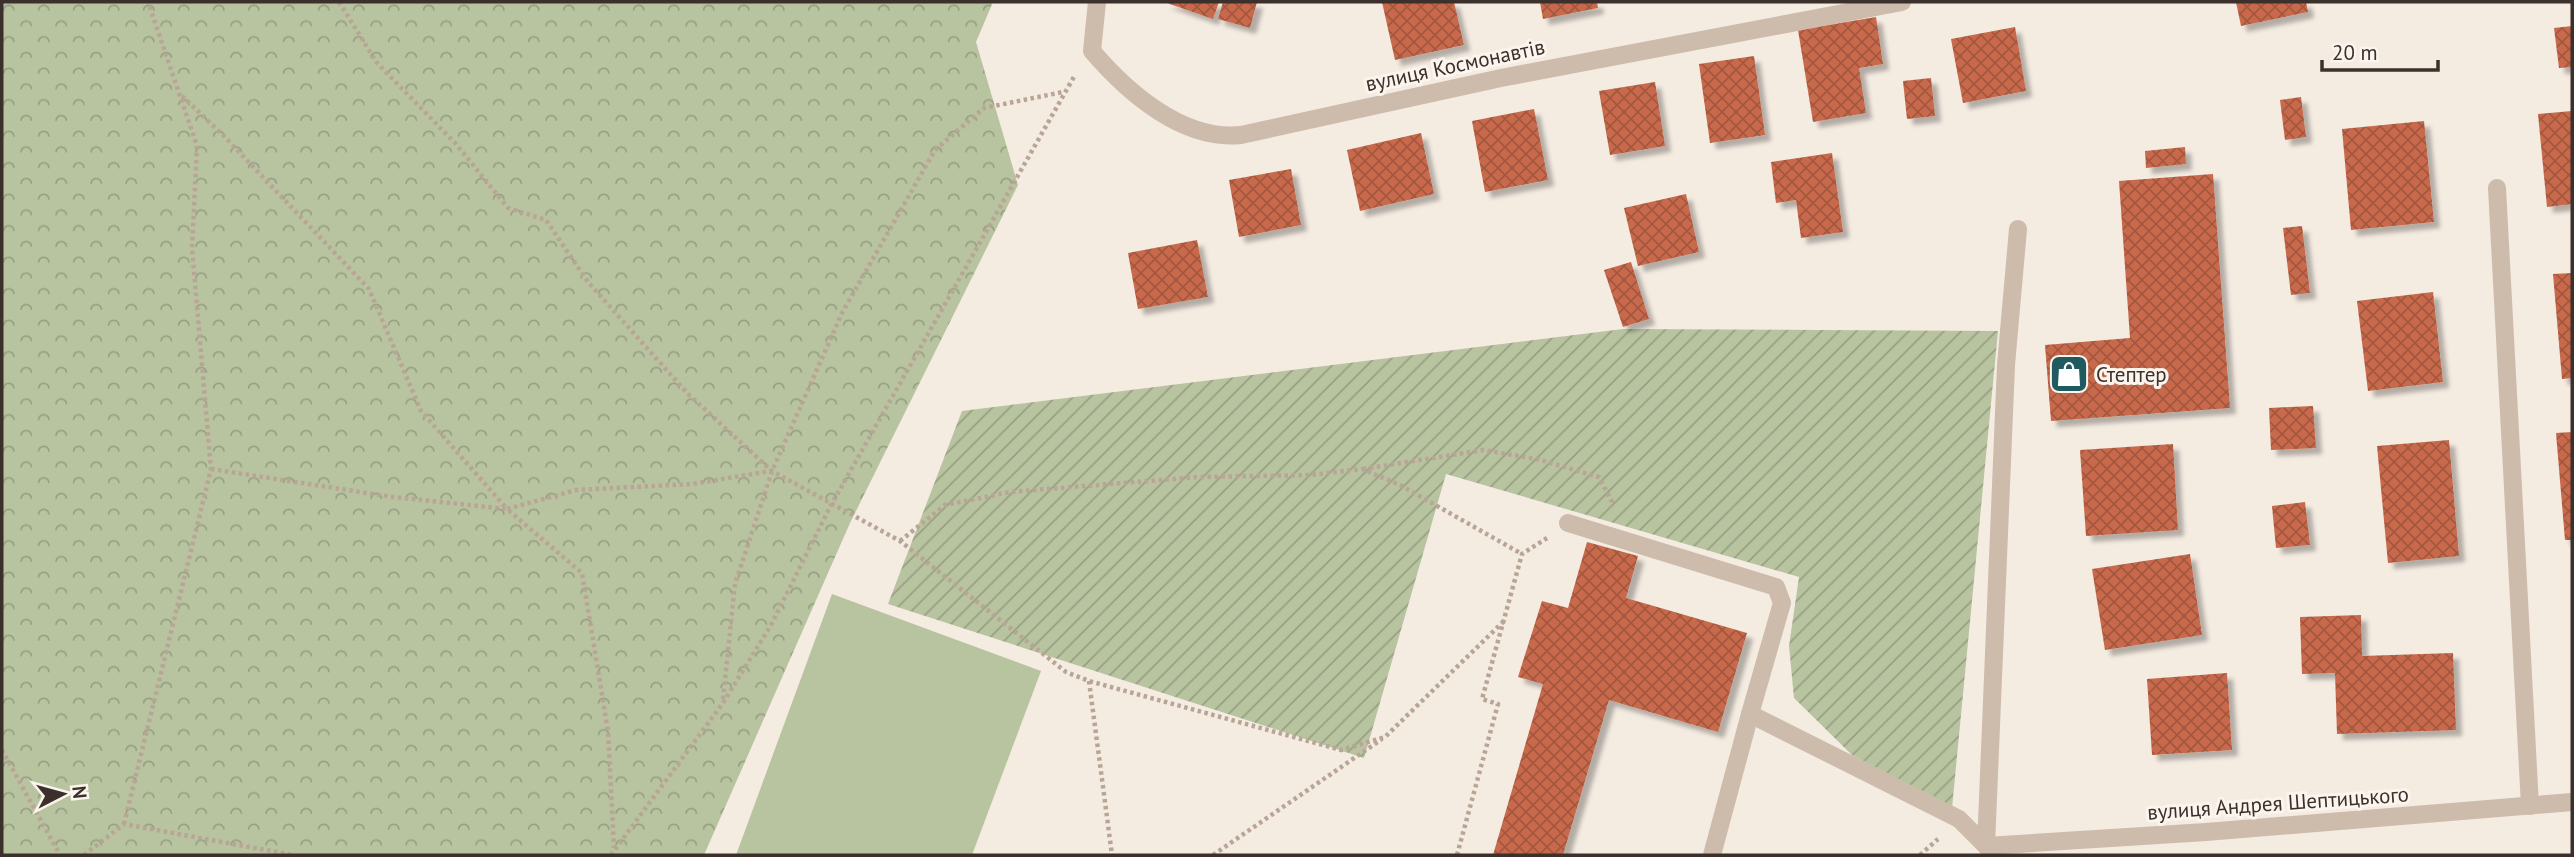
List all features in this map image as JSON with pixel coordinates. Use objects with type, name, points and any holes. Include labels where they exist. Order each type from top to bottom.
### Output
[{"type":"street","points":[[1092,51],[1097,2]]},
{"type":"street","name":"вулиця Космонавтів","points":[[1092,51],[1135,96],[1204,133],[1223,137],[1501,78],[1902,2]]},
{"type":"street","points":[[2497,188],[2530,806]]},
{"type":"street","points":[[1986,846],[2006,365],[2018,229]]},
{"type":"street","points":[[1569,523],[1776,587],[1782,603],[1712,855]]},
{"type":"street","points":[[1750,714],[1959,820],[1986,846]]},
{"type":"street","name":"вулиця Андрея Шептицького","points":[[1986,846],[2206,832],[2572,802]]},
{"type":"path","points":[[84,855],[124,824],[211,469],[192,248],[197,146],[148,2]]},
{"type":"path","points":[[340,2],[377,63],[456,144],[508,208],[546,220],[588,282],[687,393],[772,471],[900,541],[1066,672],[1089,681],[1341,751],[1385,737]]},
{"type":"path","points":[[611,855],[723,703],[771,625],[831,505],[1064,92],[1092,51]]},
{"type":"path","points":[[723,703],[734,584],[772,471],[842,313],[935,150],[984,108],[1064,92]]},
{"type":"path","points":[[180,94],[224,136],[369,289],[421,411],[507,509],[582,573],[608,731],[614,849]]},
{"type":"path","points":[[900,541],[946,505],[1010,492],[1198,477],[1310,475],[1483,450],[1537,459],[1599,477],[1612,502],[1606,534]]},
{"type":"path","points":[[211,469],[393,497],[507,509],[576,491],[692,484],[772,471]]},
{"type":"path","points":[[1362,469],[1400,485],[1522,554]]},
{"type":"path","points":[[1457,855],[1498,704],[1482,699],[1522,554],[1569,523]]},
{"type":"path","points":[[1213,855],[1385,737],[1504,621]]},
{"type":"path","points":[[1089,681],[1112,855]]},
{"type":"path","points":[[2,750],[60,855]]},
{"type":"path","points":[[124,824],[293,855]]},
{"type":"green space","points":[[2,2],[993,2],[976,42],[1018,185],[850,523],[704,855],[2,855]]},
{"type":"green space","points":[[1623,329],[1998,331],[1952,808],[1852,755],[1794,698],[1789,646],[1799,577],[1446,474],[1364,758],[888,604],[962,411]]},
{"type":"green space","points":[[832,594],[1041,671],[972,855],[736,855]]},
{"type":"building","points":[[1164,2],[1219,2],[1213,19]]},
{"type":"building","points":[[1223,2],[1257,2],[1250,28],[1218,19]]},
{"type":"building","points":[[1382,2],[1454,2],[1464,45],[1395,60]]},
{"type":"building","points":[[1540,2],[1597,2],[1598,8],[1543,19]]},
{"type":"building","points":[[2236,2],[2306,2],[2308,12],[2241,26]]},
{"type":"building","points":[[1876,17],[1883,64],[1859,68],[1866,113],[1813,122],[1798,30]]},
{"type":"building","points":[[2572,26],[2572,67],[2559,68],[2554,28]]},
{"type":"building","points":[[2015,27],[2026,91],[1963,103],[1951,39]]},
{"type":"building","points":[[1754,56],[1765,135],[1710,143],[1699,64]]},
{"type":"building","points":[[1931,78],[1935,116],[1907,119],[1903,81]]},
{"type":"building","points":[[1655,82],[1665,146],[1610,155],[1599,91]]},
{"type":"building","points":[[2301,97],[2306,137],[2285,140],[2280,100]]},
{"type":"building","points":[[1534,109],[1548,180],[1485,192],[1472,121]]},
{"type":"building","points":[[2572,111],[2572,204],[2547,207],[2538,114]]},
{"type":"building","points":[[2424,121],[2434,222],[2351,230],[2342,129]]},
{"type":"building","points":[[1421,133],[1434,194],[1360,211],[1347,150]]},
{"type":"building","points":[[2185,147],[2186,164],[2146,168],[2145,151]]},
{"type":"building","points":[[1832,153],[1843,232],[1801,238],[1796,200],[1776,203],[1771,162]]},
{"type":"building","points":[[1291,169],[1301,225],[1239,237],[1229,180]]},
{"type":"building","points":[[2213,174],[2230,408],[2051,421],[2045,345],[2130,338],[2119,181]]},
{"type":"building","points":[[1686,194],[1699,252],[1638,266],[1624,208]]},
{"type":"building","points":[[2302,226],[2310,293],[2291,295],[2283,228]]},
{"type":"building","points":[[1197,240],[1208,297],[1138,309],[1128,253]]},
{"type":"building","points":[[1631,262],[1649,319],[1623,327],[1604,270]]},
{"type":"building","points":[[2572,273],[2572,378],[2562,379],[2553,274]]},
{"type":"building","points":[[2433,292],[2443,382],[2368,391],[2357,301]]},
{"type":"building","points":[[2313,406],[2316,448],[2271,450],[2269,408]]},
{"type":"building","points":[[2572,432],[2572,540],[2565,540],[2556,433]]},
{"type":"building","points":[[2449,440],[2459,556],[2388,563],[2377,446]]},
{"type":"building","points":[[2173,444],[2178,530],[2086,536],[2080,450]]},
{"type":"building","points":[[2305,502],[2310,545],[2276,548],[2272,506]]},
{"type":"building","points":[[1587,542],[1638,556],[1626,598],[1747,633],[1718,732],[1609,700],[1563,855],[1493,855],[1543,684],[1518,677],[1542,601],[1568,608]]},
{"type":"building","points":[[2190,554],[2202,635],[2105,650],[2092,569]]},
{"type":"building","points":[[2361,615],[2362,656],[2453,653],[2456,730],[2337,734],[2335,673],[2302,674],[2300,617]]},
{"type":"building","points":[[2227,673],[2232,750],[2152,755],[2147,679]]},
{"type":"place","name":"Стептер","points":[[2069,374]]}]
